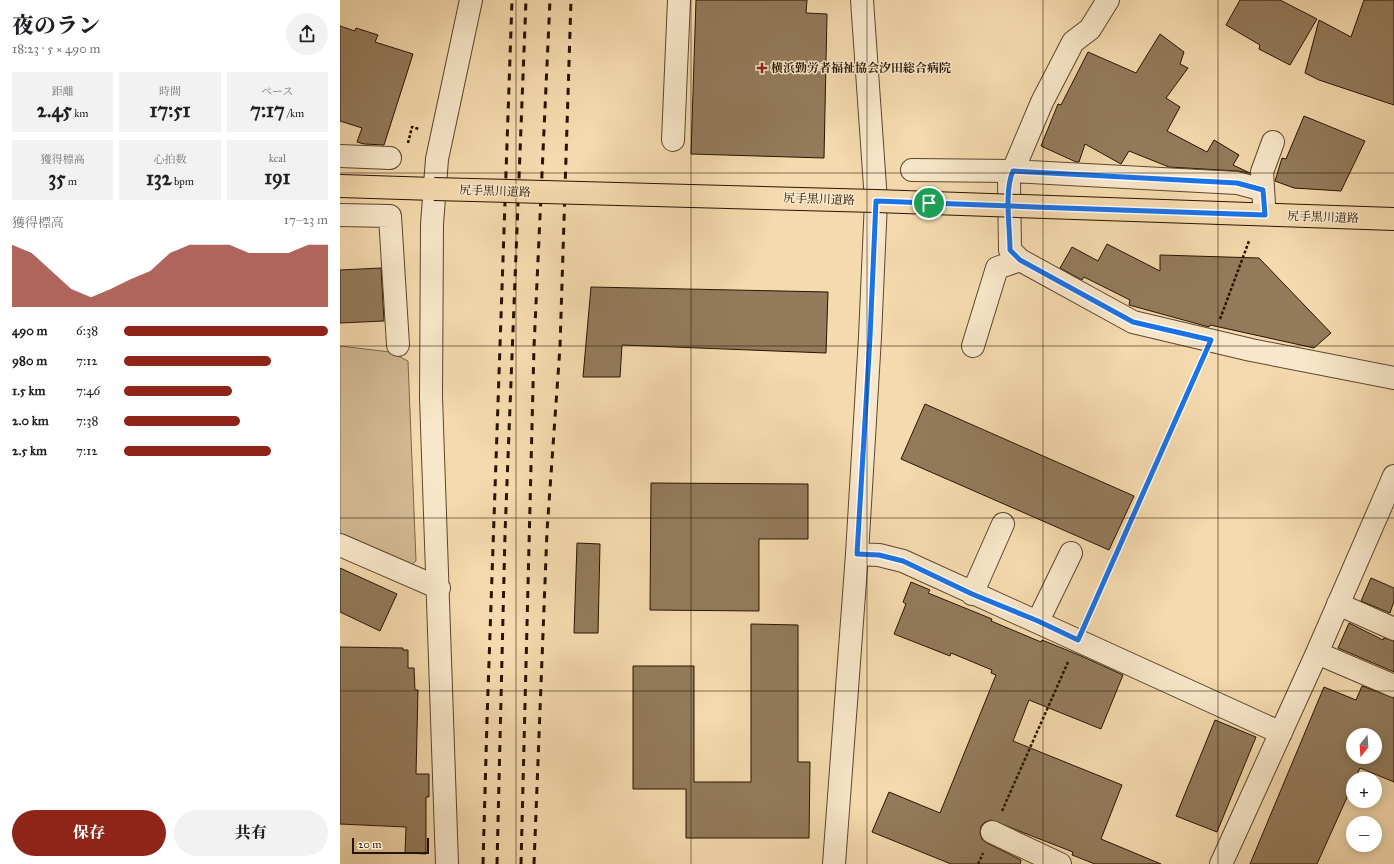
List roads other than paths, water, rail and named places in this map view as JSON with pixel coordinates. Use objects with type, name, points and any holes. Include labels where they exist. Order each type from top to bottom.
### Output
[{"type":"main road","name":"尻手黒川道路","points":[[340,186],[876,201],[1394,219]]},
{"type":"street","points":[[447,864],[431,397],[434,189],[437,159],[471,0]]},
{"type":"street","points":[[674,140],[679,0]]},
{"type":"street","points":[[834,864],[857,554],[870,337],[876,201],[862,0]]},
{"type":"street","points":[[1108,0],[1090,29],[1073,42],[1042,102],[1009,180],[1010,250],[1020,260],[1133,322],[1211,340],[1394,378]]},
{"type":"street","points":[[1257,215],[1263,190],[1262,172],[1273,142]]},
{"type":"street","points":[[340,156],[390,158]]},
{"type":"street","points":[[912,170],[1013,171],[1237,183],[1263,190]]},
{"type":"street","points":[[340,215],[390,216],[398,345]]},
{"type":"street","points":[[973,346],[997,268],[1020,260]]},
{"type":"street","points":[[1221,864],[1317,653],[1394,476]]},
{"type":"street","points":[[972,594],[1003,524]]},
{"type":"street","points":[[340,545],[438,588]]},
{"type":"street","points":[[1038,621],[1071,553]]},
{"type":"street","points":[[857,554],[879,555],[903,561],[972,594],[1038,621],[1280,733]]},
{"type":"street","points":[[1338,604],[1394,629]]},
{"type":"street","points":[[1317,653],[1394,686]]},
{"type":"street","points":[[992,832],[1060,864]]},
{"type":"railway","points":[[483,864],[512,0]]},
{"type":"railway","points":[[497,864],[505,534],[526,0]]},
{"type":"railway","points":[[521,864],[534,347],[550,0]]},
{"type":"railway","points":[[534,864],[547,531],[560,347],[571,0]]},
{"type":"place","name":"横浜勤労者福祉協会汐田総合病院","points":[[762,68]]}]
